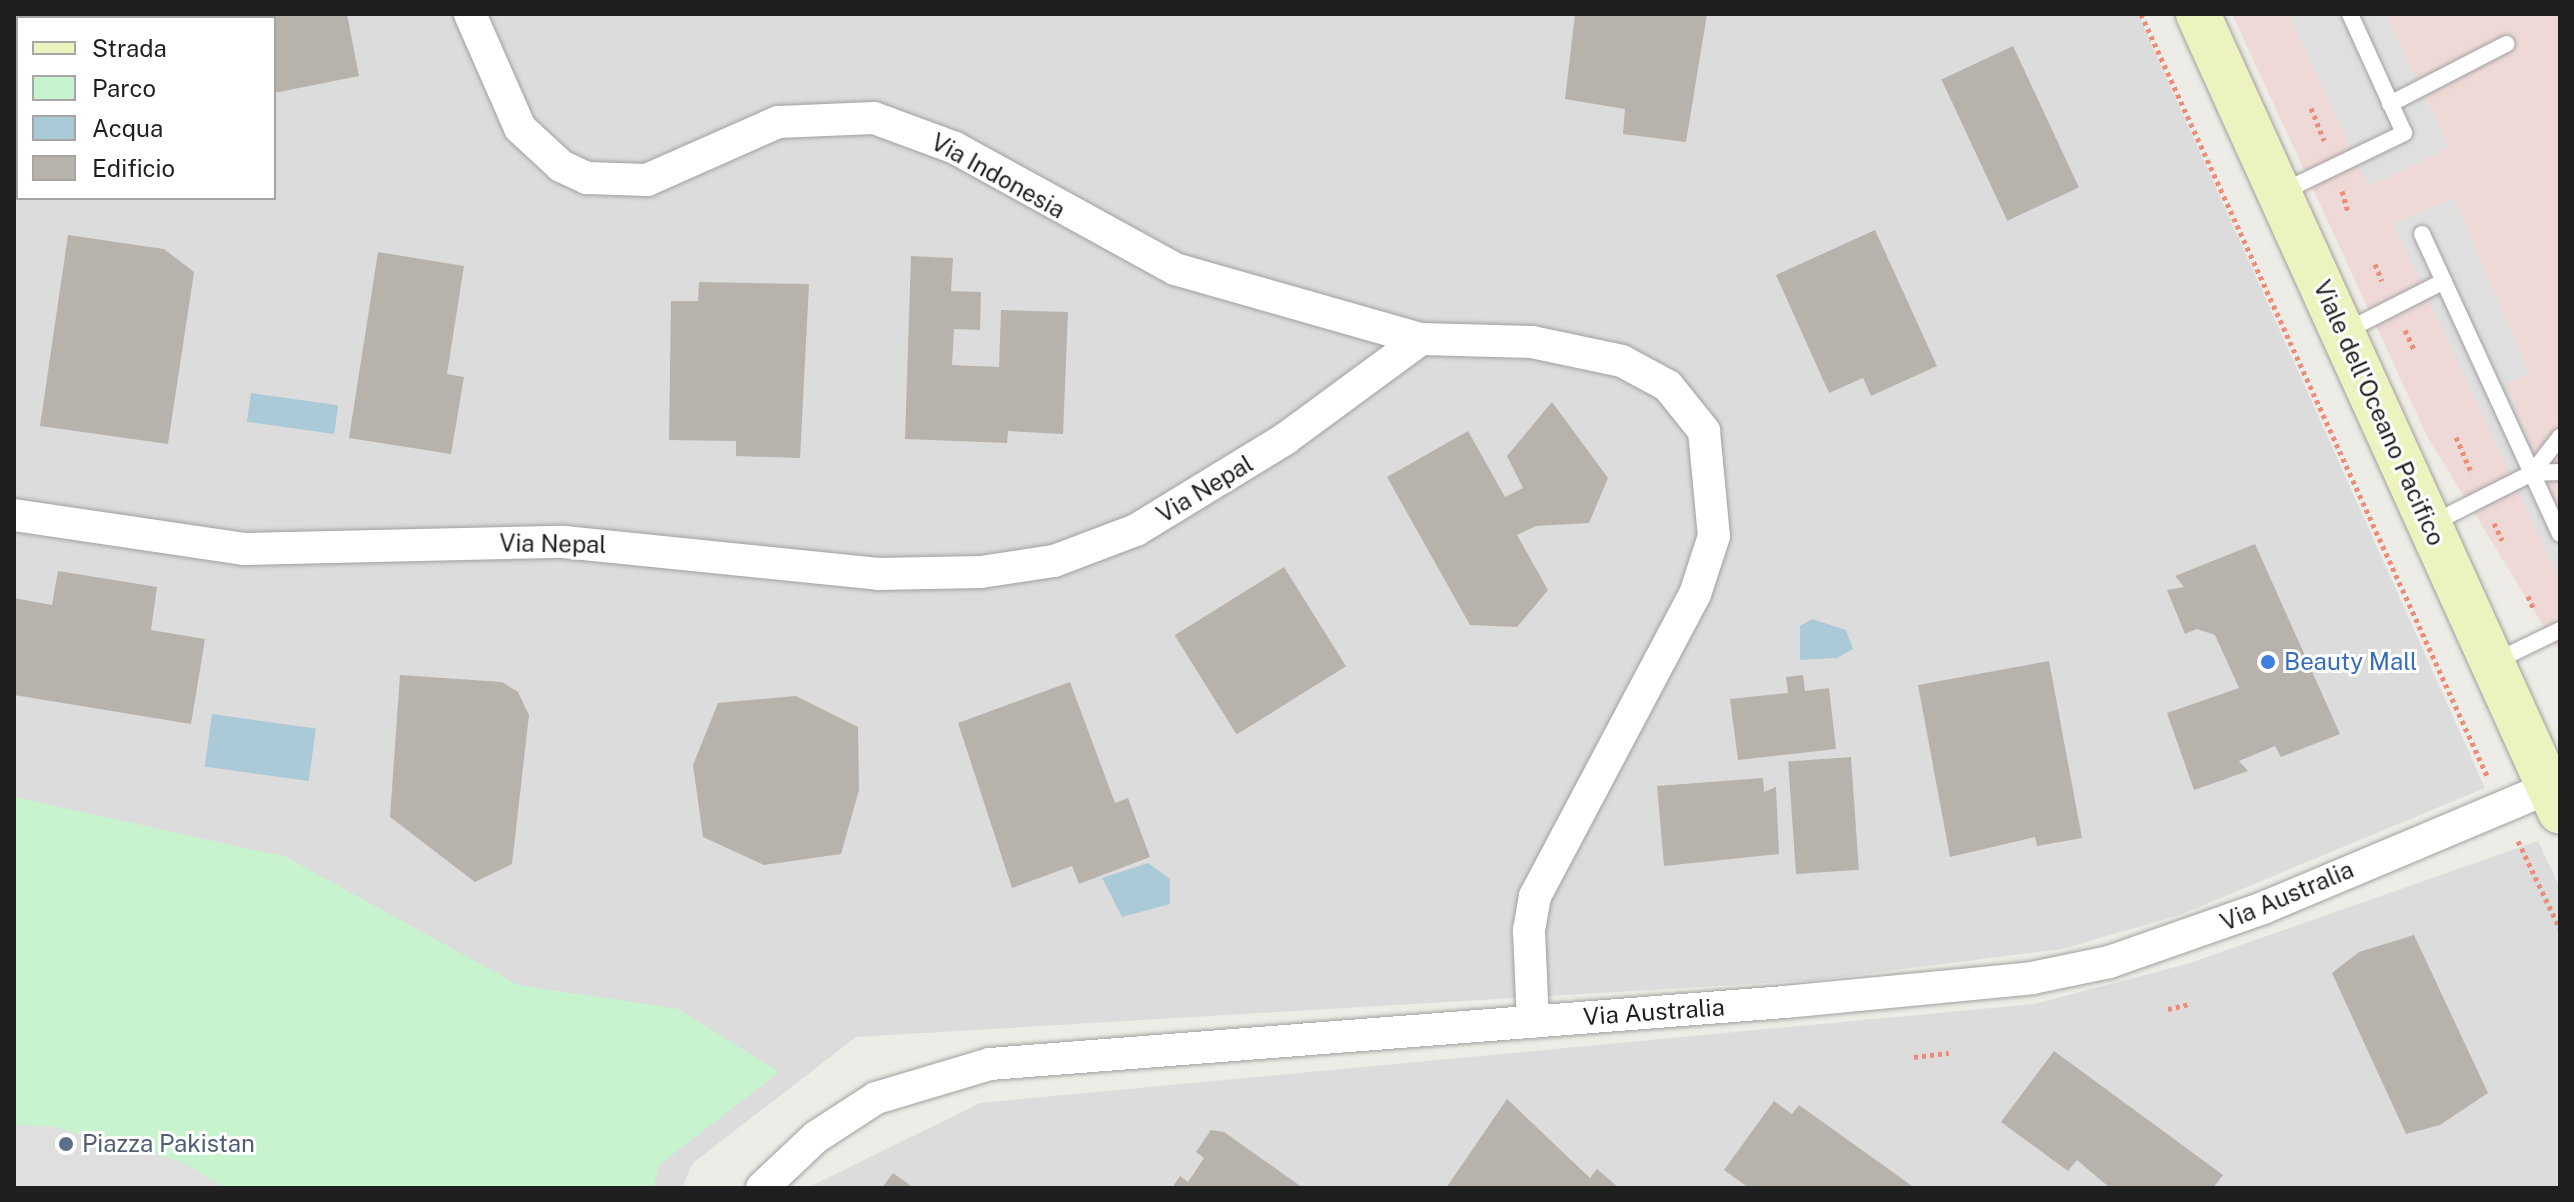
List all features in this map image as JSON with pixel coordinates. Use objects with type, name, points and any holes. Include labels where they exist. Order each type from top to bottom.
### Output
[{"type":"main road","name":"Viale dell'Oceano Pacifico","points":[[2198,14],[2555,800]]},
{"type":"street","name":"Via Indonesia","points":[[470,14],[520,128],[561,166],[587,178],[647,180],[778,122],[874,118],[955,148],[1175,269],[1421,339]]},
{"type":"street","name":"Via Nepal","points":[[14,515],[244,549],[564,542],[896,575],[1004,569],[1069,556],[1136,530],[1276,446],[1421,339]]},
{"type":"street","points":[[1421,339],[1532,342],[1622,361],[1681,398],[1711,456],[1717,516],[1703,575],[1535,896],[1529,931],[1533,1022]]},
{"type":"street","name":"Via Australia","points":[[762,1188],[816,1137],[876,1098],[968,1068],[1973,985],[2094,965],[2263,908],[2502,808],[2555,800]]},
{"type":"lane","points":[[2279,193],[2404,133],[2350,14]]},
{"type":"lane","points":[[2390,104],[2506,44]]},
{"type":"lane","points":[[2422,234],[2560,534]]},
{"type":"lane","points":[[2343,333],[2444,281]]},
{"type":"lane","points":[[2532,473],[2560,437]]},
{"type":"lane","points":[[2430,525],[2532,473],[2560,472]]},
{"type":"lane","points":[[2492,662],[2560,630]]},
{"type":"path","points":[[2141,14],[2560,929]]},
{"type":"path","points":[[2168,1009],[2190,1004]]},
{"type":"path","points":[[1914,1057],[1949,1053]]},
{"type":"shaded area","points":[[14,14],[2138,14],[2485,788],[2180,915],[2062,949],[1817,980],[856,1037],[693,1163],[682,1188],[14,1188]]},
{"type":"shaded area","points":[[2232,14],[2560,14],[2560,653],[2427,436]]},
{"type":"shaded area","points":[[2288,14],[2386,14],[2449,148],[2369,186]]},
{"type":"shaded area","points":[[2454,198],[2529,374],[2505,384],[2560,514],[2560,581],[2393,224]]},
{"type":"shaded area","points":[[2538,841],[2560,888],[2560,1188],[807,1188],[980,1103],[2034,1004],[2187,964]]},
{"type":"shaded area","name":"Piazza Pakistan","points":[[14,1125],[53,1127],[182,1162],[225,1188],[14,1188]]},
{"type":"green space","points":[[14,797],[286,857],[518,985],[678,1009],[779,1072],[659,1165],[653,1188],[225,1188],[181,1162],[53,1127],[14,1125]]},
{"type":"water","points":[[251,393],[338,405],[334,434],[247,422]]},
{"type":"water","points":[[1812,619],[1846,630],[1853,649],[1837,658],[1800,660],[1800,626]]},
{"type":"water","points":[[212,714],[316,729],[309,781],[205,766]]},
{"type":"water","points":[[1148,863],[1170,879],[1170,904],[1122,917],[1102,878]]},
{"type":"building","points":[[131,14],[347,14],[359,76],[276,93],[276,16]]},
{"type":"building","points":[[1575,14],[1707,14],[1686,142],[1623,134],[1625,109],[1565,99]]},
{"type":"building","points":[[2013,46],[2079,187],[2007,221],[1941,79]]},
{"type":"building","points":[[1875,230],[1937,366],[1871,396],[1863,378],[1829,393],[1776,275]]},
{"type":"building","points":[[68,235],[164,249],[194,272],[168,444],[40,426]]},
{"type":"building","points":[[378,252],[464,266],[447,374],[464,377],[451,454],[349,438]]},
{"type":"building","points":[[911,256],[953,258],[951,291],[981,292],[980,330],[954,329],[952,365],[999,367],[1001,310],[1068,312],[1063,434],[1008,431],[1007,443],[905,439]]},
{"type":"building","points":[[699,282],[809,284],[800,458],[736,456],[736,441],[669,440],[671,301],[698,301]]},
{"type":"building","points":[[1552,402],[1608,478],[1589,523],[1536,526],[1517,535],[1548,590],[1517,627],[1470,625],[1387,477],[1468,431],[1505,497],[1523,488],[1507,456]]},
{"type":"building","name":"Beauty Mall","points":[[2255,544],[2340,734],[2281,757],[2275,746],[2239,761],[2248,771],[2194,790],[2167,713],[2239,688],[2215,635],[2197,629],[2185,634],[2167,590],[2184,587],[2175,576]]},
{"type":"building","points":[[1284,567],[1346,666],[1237,735],[1175,635]]},
{"type":"building","points":[[58,571],[157,587],[151,630],[205,639],[191,724],[14,695],[14,598],[52,605]]},
{"type":"building","points":[[2049,661],[2082,838],[2037,846],[2035,837],[1950,857],[1918,685]]},
{"type":"building","points":[[400,675],[502,682],[518,692],[529,715],[512,864],[475,882],[390,817]]},
{"type":"building","points":[[1803,675],[1805,691],[1829,688],[1836,749],[1738,760],[1730,699],[1788,693],[1786,677]]},
{"type":"building","points":[[1070,682],[1115,803],[1128,798],[1150,857],[1079,884],[1072,866],[1012,888],[958,723]]},
{"type":"building","points":[[796,696],[858,727],[859,790],[841,854],[764,865],[703,837],[693,765],[718,703]]},
{"type":"building","points":[[1851,757],[1859,870],[1796,874],[1788,761]]},
{"type":"building","points":[[1763,778],[1764,792],[1776,787],[1779,854],[1664,866],[1657,786]]},
{"type":"building","points":[[2414,935],[2488,1093],[2440,1125],[2406,1134],[2332,973],[2359,952]]},
{"type":"building","points":[[2054,1051],[2223,1175],[2213,1188],[2110,1188],[2077,1160],[2068,1171],[2001,1122]]},
{"type":"building","points":[[1507,1099],[1590,1178],[1597,1169],[1619,1188],[1446,1188]]},
{"type":"building","points":[[1774,1101],[1792,1114],[1799,1105],[1915,1188],[1749,1188],[1724,1170]]},
{"type":"building","points":[[1211,1130],[1224,1132],[1303,1188],[1172,1188],[1180,1176],[1188,1182],[1204,1158],[1196,1152]]},
{"type":"building","points":[[893,1173],[914,1188],[882,1188]]},
{"type":"place","name":"Beauty Mall","points":[[2268,662]]},
{"type":"place","name":"Piazza Pakistan","points":[[66,1144]]}]
